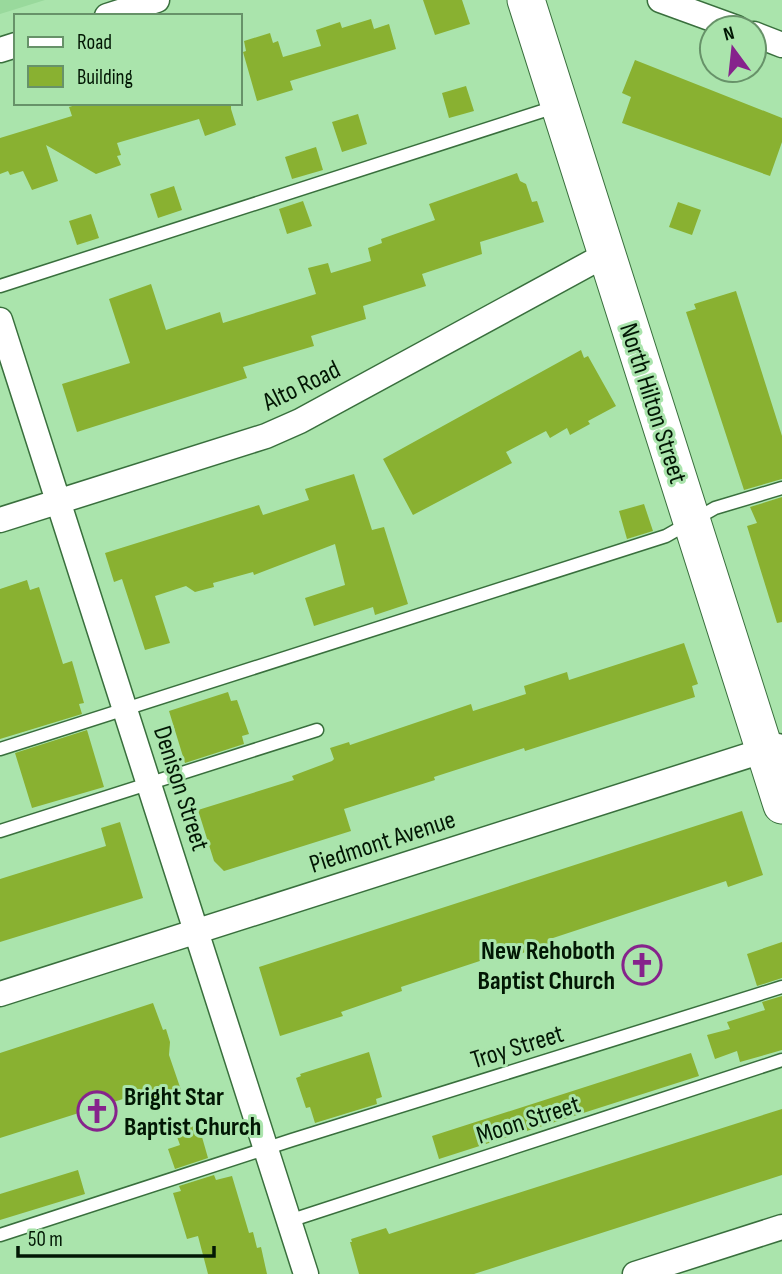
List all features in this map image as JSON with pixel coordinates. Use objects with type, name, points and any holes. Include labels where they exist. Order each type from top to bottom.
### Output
[{"type":"main road","name":"North Hilton Street","points":[[526,0],[692,523],[773,748],[782,806]]},
{"type":"street","points":[[113,14],[157,0]]},
{"type":"street","points":[[660,0],[698,14]]},
{"type":"street","name":"Alto Road","points":[[0,520],[266,436],[300,421],[607,254]]},
{"type":"street","name":"Denison Street","points":[[0,320],[306,1274]]},
{"type":"street","name":"Piedmont Avenue","points":[[0,994],[773,748]]},
{"type":"street","points":[[635,1274],[782,1227]]},
{"type":"lane","points":[[0,286],[559,105]]},
{"type":"lane","points":[[0,749],[666,536],[716,508],[782,488]]},
{"type":"lane","points":[[0,831],[317,730]]},
{"type":"lane","name":"Troy Street","points":[[0,1236],[266,1148],[782,987]]},
{"type":"lane","name":"Moon Street","points":[[289,1221],[782,1060]]},
{"type":"shaded area","points":[[0,0],[45,0],[0,14]]},
{"type":"building","points":[[423,0],[462,0],[470,24],[435,35]]},
{"type":"building","points":[[371,19],[374,29],[389,24],[396,49],[290,81],[293,90],[257,101],[243,52],[246,51],[244,41],[270,33],[273,43],[278,41],[283,57],[321,46],[316,30],[340,22],[342,28]]},
{"type":"building","points":[[635,60],[782,118],[782,142],[770,176],[622,123],[631,97],[622,93]]},
{"type":"building","points":[[466,86],[474,111],[449,118],[442,93]]},
{"type":"building","points":[[231,105],[236,125],[205,136],[199,119],[117,143],[121,155],[117,156],[121,165],[96,174],[46,145],[58,181],[32,190],[23,171],[10,175],[8,171],[0,174],[0,138],[72,116],[69,107]]},
{"type":"building","points":[[358,114],[367,144],[342,152],[332,122]]},
{"type":"building","points":[[316,147],[323,170],[292,179],[285,157]]},
{"type":"building","points":[[517,173],[520,181],[526,184],[532,202],[537,201],[544,222],[480,242],[482,254],[422,274],[426,286],[363,306],[366,319],[311,336],[314,346],[243,367],[247,378],[77,432],[62,384],[130,363],[109,299],[151,284],[166,330],[220,312],[223,323],[316,294],[308,268],[328,263],[331,273],[371,261],[368,248],[382,243],[381,239],[435,220],[429,204]]},
{"type":"building","points":[[174,186],[182,210],[158,218],[150,194]]},
{"type":"building","points":[[303,201],[312,226],[287,234],[279,209]]},
{"type":"building","points":[[678,202],[701,210],[692,235],[669,227]]},
{"type":"building","points":[[91,214],[99,238],[77,245],[69,221]]},
{"type":"building","points":[[736,291],[782,436],[782,479],[744,490],[686,312],[696,309],[694,304]]},
{"type":"building","points":[[581,350],[584,358],[588,356],[616,406],[588,421],[590,424],[570,435],[567,428],[550,438],[546,431],[506,452],[512,463],[413,515],[383,459]]},
{"type":"building","points":[[354,474],[372,530],[384,527],[408,604],[375,615],[373,607],[314,626],[305,598],[345,585],[335,544],[254,575],[253,572],[213,583],[214,587],[195,592],[186,586],[155,596],[170,643],[145,650],[122,579],[114,582],[105,553],[259,505],[263,515],[309,500],[305,489]]},
{"type":"building","points":[[782,497],[782,622],[777,623],[747,526],[757,523],[750,507]]},
{"type":"building","points":[[644,504],[653,531],[627,539],[619,511]]},
{"type":"building","points":[[27,580],[30,590],[39,587],[63,664],[72,661],[84,703],[79,704],[82,714],[0,739],[0,589]]},
{"type":"building","points":[[684,643],[698,684],[692,686],[695,697],[525,751],[524,748],[344,809],[351,831],[224,871],[214,861],[198,810],[294,780],[292,776],[332,761],[334,759],[330,748],[349,742],[350,745],[471,704],[473,711],[526,694],[524,686],[567,672],[569,680]]},
{"type":"building","points":[[228,692],[231,701],[237,700],[249,734],[242,736],[244,744],[185,763],[169,711]]},
{"type":"building","points":[[87,730],[104,787],[32,808],[15,753]]},
{"type":"building","points":[[742,811],[763,875],[728,887],[726,881],[550,939],[551,943],[503,960],[501,954],[401,987],[402,991],[341,1012],[343,1016],[280,1036],[259,967]]},
{"type":"building","points":[[120,822],[143,898],[0,942],[0,879],[106,846],[101,828]]},
{"type":"building","points":[[782,942],[782,978],[757,986],[747,954]]},
{"type":"building","points":[[782,996],[782,1050],[740,1062],[737,1051],[715,1059],[707,1035],[730,1029],[727,1022],[765,1010],[762,1002]]},
{"type":"building","points":[[153,1003],[163,1030],[166,1029],[170,1042],[169,1055],[181,1090],[148,1100],[145,1092],[0,1138],[0,1053]]},
{"type":"building","points":[[369,1052],[382,1097],[376,1099],[377,1104],[315,1123],[310,1107],[306,1108],[296,1078],[301,1076],[300,1074]]},
{"type":"building","points":[[691,1053],[699,1076],[439,1159],[432,1136]]},
{"type":"building","points":[[782,1109],[782,1175],[474,1274],[359,1274],[351,1239],[386,1228],[389,1234]]},
{"type":"building","points":[[198,1123],[208,1158],[175,1169],[168,1149],[180,1145],[175,1131]]},
{"type":"building","points":[[78,1170],[85,1194],[0,1220],[0,1194]]},
{"type":"building","points":[[214,1175],[216,1180],[232,1176],[249,1233],[253,1232],[257,1248],[261,1247],[267,1274],[208,1274],[198,1236],[187,1239],[173,1193],[181,1191],[179,1186]]},
{"type":"place","name":"New Rehoboth Baptist Church","points":[[642,965]]},
{"type":"place","name":"Bright Star Baptist Church","points":[[97,1111]]}]
